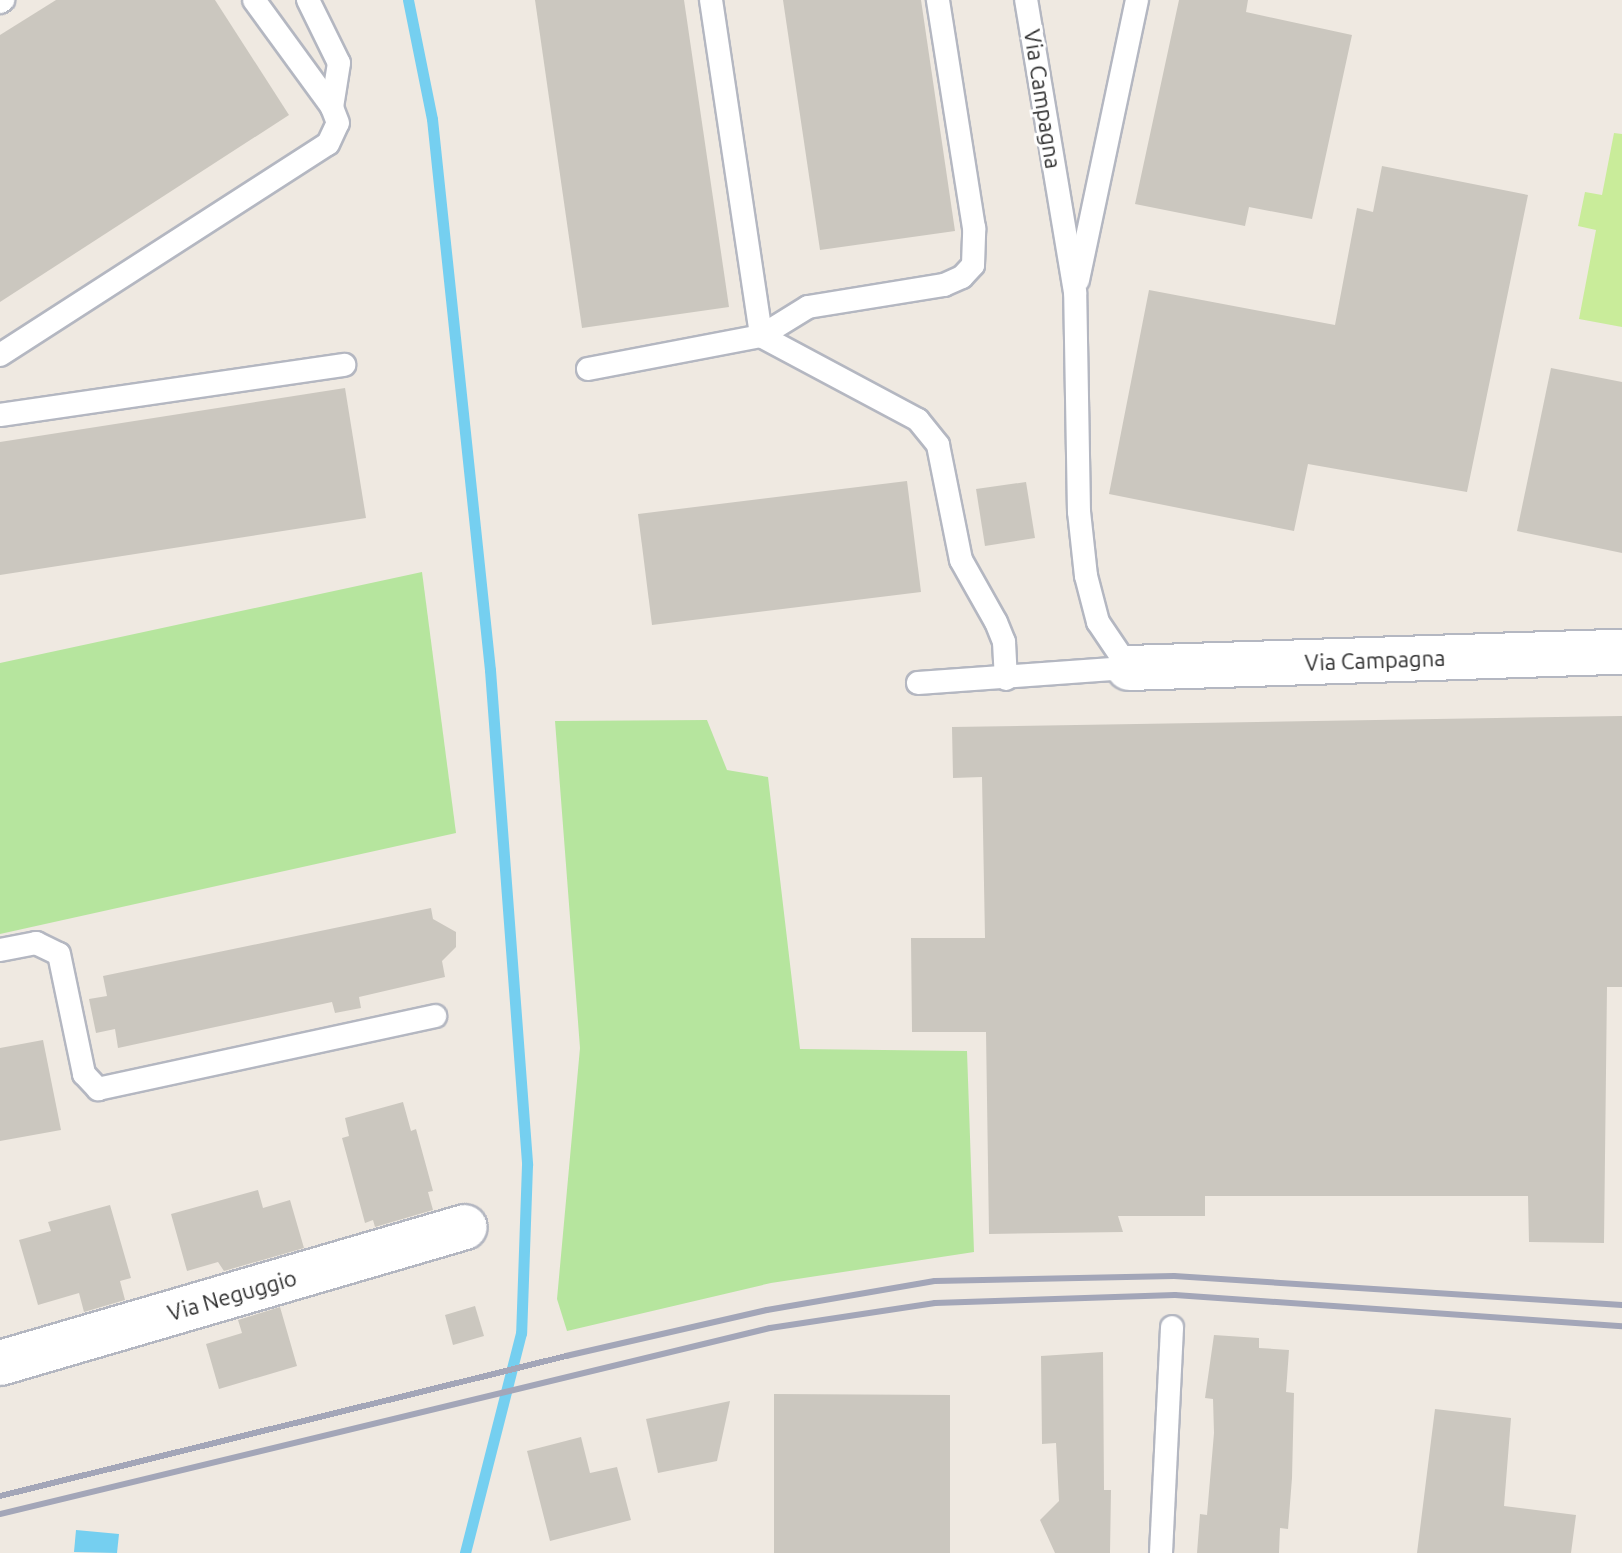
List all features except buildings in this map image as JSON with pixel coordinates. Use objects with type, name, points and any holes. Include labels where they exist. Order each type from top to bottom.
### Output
[{"type":"street","name":"Via Campagna","points":[[1129,668],[1622,652]]},
{"type":"street","name":"Via Neguggio","points":[[0,1363],[465,1227]]},
{"type":"lane","points":[[254,0],[332,107]]},
{"type":"lane","points":[[0,355],[316,155],[335,134],[332,107],[339,63],[308,0]]},
{"type":"lane","points":[[711,0],[761,336]]},
{"type":"lane","points":[[588,369],[761,336],[808,307],[944,285],[973,265],[974,228],[938,0]]},
{"type":"lane","name":"Via Campagna","points":[[918,683],[1129,668],[1098,622],[1086,576],[1079,512],[1075,292],[1026,0]]},
{"type":"lane","name":"Via Campagna","points":[[1075,292],[1137,0]]},
{"type":"lane","points":[[761,336],[918,420],[929,431],[943,464],[961,560],[1004,642],[1006,679]]},
{"type":"lane","points":[[0,415],[344,365]]},
{"type":"lane","points":[[0,950],[45,944],[59,954],[84,1074],[98,1089],[435,1016]]},
{"type":"lane","points":[[1161,1553],[1172,1327]]},
{"type":"green space","points":[[1614,133],[1622,134],[1622,327],[1579,319],[1596,230],[1578,226],[1585,192],[1602,195]]},
{"type":"green space","points":[[422,572],[456,833],[0,934],[0,663]]},
{"type":"green space","points":[[707,720],[727,770],[768,777],[800,1049],[967,1051],[974,1252],[771,1283],[567,1331],[557,1299],[580,1048],[555,721]]},
{"type":"water","points":[[76,1530],[119,1534],[117,1553],[74,1552]]},
{"type":"waterway","points":[[408,0],[432,119],[490,670],[527,1165],[521,1333],[465,1553]]},
{"type":"railway","points":[[0,1496],[566,1356],[767,1310],[935,1281],[1174,1276],[1622,1305]]},
{"type":"railway","points":[[0,1514],[770,1328],[935,1303],[1175,1295],[1622,1326]]}]
